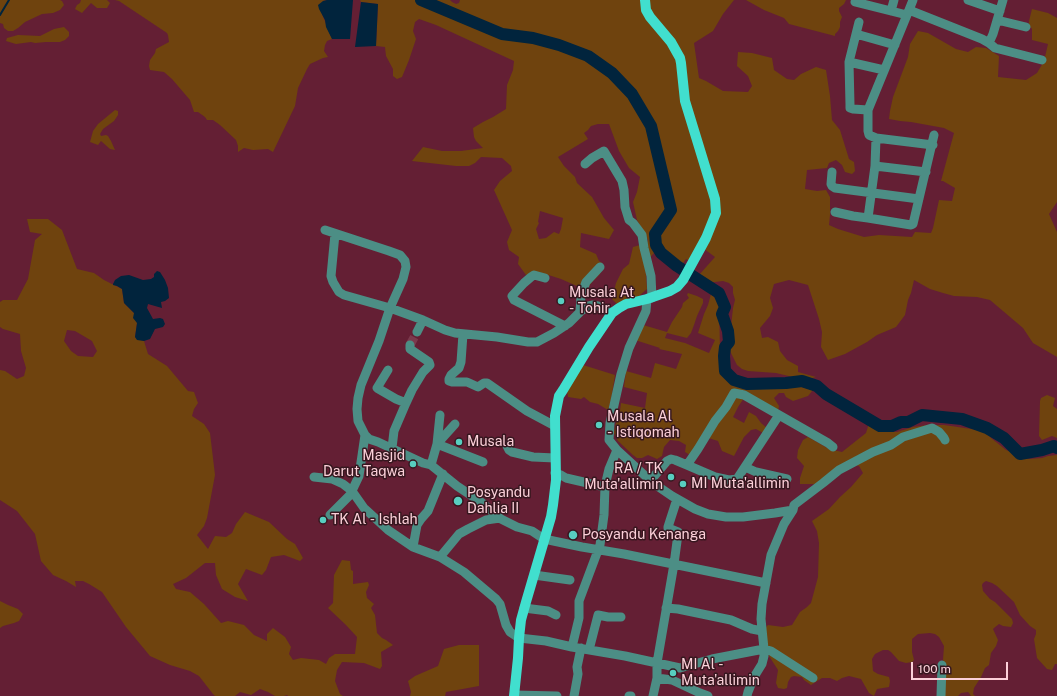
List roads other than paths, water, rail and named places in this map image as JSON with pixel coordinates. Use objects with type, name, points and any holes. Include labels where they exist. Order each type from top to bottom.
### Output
[{"type":"main road","points":[[514,696],[519,638],[524,608],[551,517],[555,473],[555,426],[557,406],[560,396],[612,313],[626,304],[650,299],[670,291],[677,287],[683,280],[706,238],[716,213],[716,199],[685,102],[680,58],[671,42],[650,18],[646,10],[645,0]]},
{"type":"street","points":[[891,11],[894,0]]},
{"type":"street","points":[[913,0],[868,110],[868,131],[869,135],[876,138],[932,145]]},
{"type":"street","points":[[968,0],[998,16],[1026,27]]},
{"type":"street","points":[[989,43],[1003,0]]},
{"type":"street","points":[[855,2],[867,2],[891,11],[908,12],[982,39],[995,48],[1042,60]]},
{"type":"street","points":[[859,22],[849,62],[850,108],[868,110]]},
{"type":"street","points":[[856,34],[895,45]]},
{"type":"street","points":[[849,62],[884,70]]},
{"type":"street","points":[[834,212],[871,219],[911,225],[913,224],[934,135]]},
{"type":"street","points":[[871,219],[876,138]]},
{"type":"street","points":[[585,164],[604,151],[611,162],[622,181],[625,208],[629,220],[642,235],[651,276],[650,299],[629,348],[621,374],[608,438],[617,450],[650,481],[671,497],[695,509],[708,514],[726,517],[775,514],[793,510]]},
{"type":"street","points":[[875,166],[926,172]]},
{"type":"street","points":[[832,172],[831,184],[833,187],[919,199]]},
{"type":"street","points":[[326,230],[374,245],[400,255],[405,260],[406,267],[402,279],[361,385],[358,398],[358,421],[365,435],[423,463],[431,465],[500,518],[517,527],[532,531],[544,539],[766,583]]},
{"type":"street","points":[[335,234],[331,276],[339,292],[344,295],[390,308],[455,333],[537,342],[565,326],[588,306],[598,306],[612,313]]},
{"type":"street","points":[[580,312],[581,296],[586,282],[600,267]]},
{"type":"street","points":[[545,278],[534,275],[531,276],[512,296],[514,300],[565,326]]},
{"type":"street","points":[[417,332],[423,320]]},
{"type":"street","points":[[463,334],[461,362],[459,368],[451,375],[449,380],[452,382],[467,382],[478,387],[484,383],[487,383],[527,411],[555,426]]},
{"type":"street","points":[[392,448],[394,431],[406,403],[423,372],[430,365],[429,362],[410,349],[410,346]]},
{"type":"street","points":[[377,388],[388,370]]},
{"type":"street","points":[[361,385],[377,388],[406,403]]},
{"type":"street","points":[[687,466],[734,393],[744,396],[779,415],[833,447]]},
{"type":"street","points":[[431,465],[437,444],[440,415]]},
{"type":"street","points":[[650,481],[667,461],[670,460],[675,460],[715,477],[729,480],[737,479],[779,415]]},
{"type":"street","points":[[437,444],[455,424]]},
{"type":"street","points":[[747,696],[754,677],[762,664],[764,649],[762,604],[771,555],[794,505],[839,470],[872,452],[891,445],[904,437],[932,428],[939,432],[945,440]]},
{"type":"street","points":[[330,515],[350,495],[359,476],[365,435]]},
{"type":"street","points":[[437,444],[483,462]]},
{"type":"street","points":[[507,446],[512,452],[533,457],[555,458]]},
{"type":"street","points":[[581,648],[579,601],[599,549],[602,535],[605,487],[609,469],[617,450]]},
{"type":"street","points":[[745,467],[756,472],[787,479]]},
{"type":"street","points":[[555,473],[566,478],[605,487]]},
{"type":"street","points":[[413,547],[418,525],[428,511],[443,474]]},
{"type":"street","points":[[314,477],[332,479],[343,484],[352,491],[364,508],[392,533],[413,547],[440,557],[464,572],[496,599],[500,604],[508,629],[519,638],[546,641],[680,668],[712,659],[764,649],[771,651],[813,678]]},
{"type":"street","points":[[653,696],[657,678],[657,663],[678,532],[668,528],[671,497]]},
{"type":"street","points":[[440,557],[459,534],[486,520],[500,518]]},
{"type":"street","points":[[534,575],[570,580]]},
{"type":"street","points":[[524,608],[548,611],[556,615]]},
{"type":"street","points":[[666,608],[731,620],[752,629],[762,631]]},
{"type":"street","points":[[574,696],[578,674],[577,667],[581,648],[598,615],[621,617]]},
{"type":"street","points":[[941,696],[942,665]]},
{"type":"street","points":[[657,678],[672,680],[708,696]]},
{"type":"street","points":[[514,696],[557,696]]},
{"type":"water","points":[[327,0],[353,0],[350,39],[332,39],[318,5]]},
{"type":"water","points":[[361,2],[378,4],[376,46],[355,47]]},
{"type":"water","points":[[157,271],[160,272],[165,280],[169,298],[161,302],[162,308],[148,304],[147,308],[153,319],[163,319],[165,324],[163,327],[155,329],[150,339],[144,341],[137,340],[135,337],[137,323],[133,318],[134,313],[124,303],[122,289],[113,284],[115,280],[121,276],[129,275],[143,280],[151,279]]},
{"type":"waterway","points":[[0,15],[9,0]]},
{"type":"waterway","points":[[421,0],[502,34],[533,38],[559,45],[588,56],[612,73],[632,94],[651,126],[671,210],[655,234],[656,245],[661,253],[677,266],[719,293],[725,307],[722,314],[728,331],[729,342],[725,347],[725,371],[734,380],[747,384],[802,381],[817,386],[826,394],[880,426],[892,426],[901,422],[908,422],[922,415],[962,419],[987,428],[1004,438],[1020,454],[1054,446],[1057,448]]},
{"type":"tunnel","points":[[410,345],[417,332]]},
{"type":"place","name":"Musala At - Tohir","points":[[561,301]]},
{"type":"place","name":"Musala Al - Istiqomah","points":[[599,425]]},
{"type":"place","name":"Musala","points":[[459,442]]},
{"type":"place","name":"Masjid Darut Taqwa","points":[[413,464]]},
{"type":"place","name":"RA / TK Muta'allimin","points":[[671,477]]},
{"type":"place","name":"MI Muta'allimin","points":[[683,484]]},
{"type":"place","name":"Posyandu Dahlia II","points":[[458,501]]},
{"type":"place","name":"TK Al - Ishlah","points":[[323,520]]},
{"type":"place","name":"Posyandu Kenanga","points":[[573,535]]},
{"type":"place","name":"MI Al - Muta'allimin","points":[[673,673]]}]
